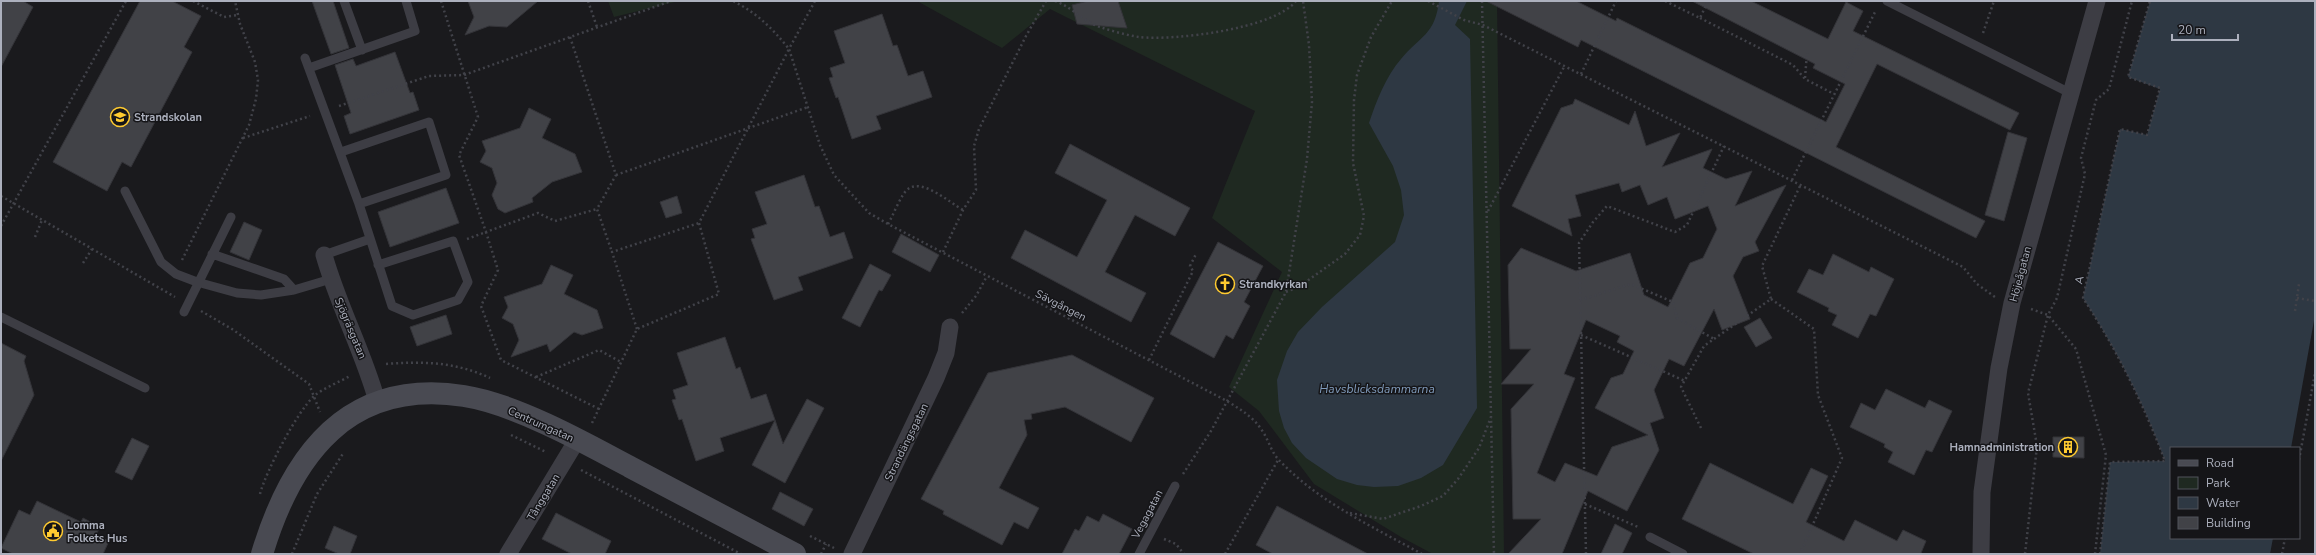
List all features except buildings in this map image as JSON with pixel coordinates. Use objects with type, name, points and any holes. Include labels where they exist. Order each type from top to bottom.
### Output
[{"type":"street","name":"Höjeågatan","points":[[1981,554],[1982,492],[1999,368],[2012,303],[2097,1]]},
{"type":"street","name":"Sjögräsgatan","points":[[324,255],[331,279],[367,366],[377,401]]},
{"type":"street","name":"Strandängsgatan","points":[[852,554],[936,378],[946,353],[950,327]]},
{"type":"street","name":"Centrumgatan","points":[[262,554],[271,525],[292,479],[316,447],[343,420],[377,401],[429,395],[464,396],[509,409],[577,440],[796,554]]},
{"type":"street","name":"Tånggatan","points":[[508,554],[577,440]]},
{"type":"lane","points":[[344,1],[362,50]]},
{"type":"lane","points":[[309,68],[415,31],[406,1]]},
{"type":"lane","points":[[1887,1],[2070,93]]},
{"type":"lane","points":[[305,58],[341,152],[359,204],[378,265],[392,306],[413,315],[458,300],[468,282],[453,241],[378,265]]},
{"type":"lane","points":[[341,152],[429,122],[446,175],[359,204]]},
{"type":"lane","points":[[125,191],[161,262],[176,274],[197,282],[237,293],[261,295],[294,290],[331,279]]},
{"type":"lane","points":[[186,308],[197,282],[231,217]]},
{"type":"lane","points":[[324,255],[370,239]]},
{"type":"lane","points":[[212,254],[284,279],[294,290]]},
{"type":"lane","points":[[1,317],[145,388]]},
{"type":"lane","name":"Vegagatan","points":[[1139,554],[1175,486]]},
{"type":"lane","points":[[1647,534],[1683,554]]},
{"type":"path","points":[[1,226],[126,1]]},
{"type":"path","points":[[193,1],[224,17],[238,15]]},
{"type":"path","points":[[166,293],[243,138],[253,112],[258,80],[255,62],[238,15],[235,1]]},
{"type":"path","points":[[441,1],[478,117],[459,155],[498,270],[481,306],[501,360],[598,409]]},
{"type":"path","points":[[588,1],[597,27]]},
{"type":"path","points":[[243,138],[429,76],[464,75],[671,1]]},
{"type":"path","name":"Sävgången","points":[[733,1],[752,10],[774,30],[788,49],[820,145],[834,175],[870,213],[986,276],[1227,401],[1250,416],[1262,431],[1278,460],[1308,487],[1347,512],[1422,554]]},
{"type":"path","points":[[592,424],[637,329],[719,294],[699,223],[788,49],[815,1]]},
{"type":"path","points":[[943,252],[963,210],[976,190],[974,146],[979,129],[1026,36],[1046,1]]},
{"type":"path","points":[[1055,1],[1066,5],[1098,27],[1139,37],[1181,37],[1234,29],[1272,17],[1290,8],[1296,1]]},
{"type":"path","points":[[1175,486],[1211,431],[1286,292],[1307,159],[1312,102],[1309,45],[1303,1]]},
{"type":"path","points":[[1286,292],[1300,286],[1345,254],[1360,235],[1364,216],[1353,163],[1354,100],[1357,75],[1370,37],[1392,1]]},
{"type":"path","points":[[1428,1],[1464,20],[1483,25],[1564,67],[1581,74],[1801,184],[1963,268],[1977,284],[1998,299],[2048,315],[2076,349],[2106,455],[2095,554]]},
{"type":"path","points":[[1482,1],[1488,211],[1494,554]]},
{"type":"path","points":[[1581,74],[1616,1]]},
{"type":"path","points":[[1665,1],[1792,66],[1805,79],[1834,94]]},
{"type":"path","points":[[1700,18],[1708,1]]},
{"type":"path","points":[[1978,46],[1994,1]]},
{"type":"path","points":[[2025,554],[2037,446],[2028,393],[2048,315],[2057,298],[2085,174],[2081,158],[2096,100],[2109,89],[2132,1]]},
{"type":"path","name":"A","points":[[2100,554],[2110,462],[2165,461],[2157,439],[2110,343],[2083,298],[2120,129],[2147,135],[2160,88],[2128,77],[2150,1]]},
{"type":"path","points":[[1792,180],[1876,8]]},
{"type":"path","points":[[570,37],[616,175]]},
{"type":"path","points":[[1805,79],[1807,53]]},
{"type":"path","points":[[1488,211],[1564,67]]},
{"type":"path","points":[[453,241],[464,240],[538,213],[555,221],[597,209],[616,175],[808,107]]},
{"type":"path","points":[[1586,554],[1579,244],[1593,222],[1607,206],[1675,232],[1687,225],[1724,146]]},
{"type":"path","points":[[888,224],[907,189],[916,184],[924,185],[963,210]]},
{"type":"path","points":[[1800,554],[1842,458],[1818,395],[1814,330],[1771,299],[1762,266],[1801,184]]},
{"type":"path","points":[[1,196],[166,293],[186,308],[232,329],[309,384],[318,408],[346,450],[317,494],[292,554]]},
{"type":"path","points":[[597,209],[637,329]]},
{"type":"path","points":[[35,237],[42,220]]},
{"type":"path","points":[[612,252],[699,223]]},
{"type":"path","points":[[84,262],[92,249]]},
{"type":"path","points":[[1149,360],[1193,271],[1190,266],[1196,254]]},
{"type":"path","points":[[950,327],[976,296],[986,276]]},
{"type":"path","points":[[1580,300],[1631,284],[1673,302],[1677,318],[1714,339]]},
{"type":"path","points":[[2295,312],[2299,284]]},
{"type":"path","points":[[2297,298],[2315,301]]},
{"type":"path","points":[[1701,428],[1681,387],[1704,346],[1771,299]]},
{"type":"path","points":[[1581,335],[1685,381]]},
{"type":"path","points":[[536,378],[599,350],[621,362]]},
{"type":"path","points":[[2300,455],[2315,374]]},
{"type":"path","points":[[1347,512],[1384,519],[1442,496],[1458,479],[1479,448],[1492,415]]},
{"type":"path","points":[[508,434],[564,461],[741,554]]},
{"type":"path","points":[[1225,554],[1278,460]]},
{"type":"path","points":[[1585,504],[1647,534]]},
{"type":"path","points":[[1153,526],[1164,539],[1176,544],[1184,554]]},
{"type":"path","points":[[2282,554],[2285,539]]},
{"type":"path","points":[[821,554],[826,544]]},
{"type":"green space","points":[[608,1],[679,1],[614,17]]},
{"type":"green space","points":[[917,1],[1497,1],[1504,554],[1433,554],[1401,537],[1314,484],[1259,411],[1229,387],[1282,272],[1212,218],[1255,111],[1050,9],[1002,48]]},
{"type":"water","name":"Havsblicksdammarna","points":[[1439,1],[1467,1],[1455,25],[1470,39],[1477,408],[1443,465],[1421,478],[1398,486],[1374,487],[1357,485],[1337,479],[1306,458],[1292,443],[1284,428],[1279,411],[1277,380],[1287,351],[1298,332],[1322,307],[1395,242],[1404,215],[1401,190],[1393,166],[1369,123],[1386,81],[1401,59],[1430,28],[1437,12]]},
{"type":"water","points":[[2150,1],[2315,1],[2315,315],[2291,447],[2170,447],[2170,539],[2273,539],[2270,554],[2100,554],[2110,462],[2165,461],[2139,398],[2118,356],[2083,298],[2120,129],[2147,135],[2160,89],[2128,77]]},
{"type":"place","name":"Strandskolan","points":[[120,117]]},
{"type":"place","name":"Strandkyrkan","points":[[1225,284]]},
{"type":"place","name":"Hamnadministration","points":[[2068,447]]},
{"type":"place","name":"Lomma Folkets Hus","points":[[53,531]]}]
